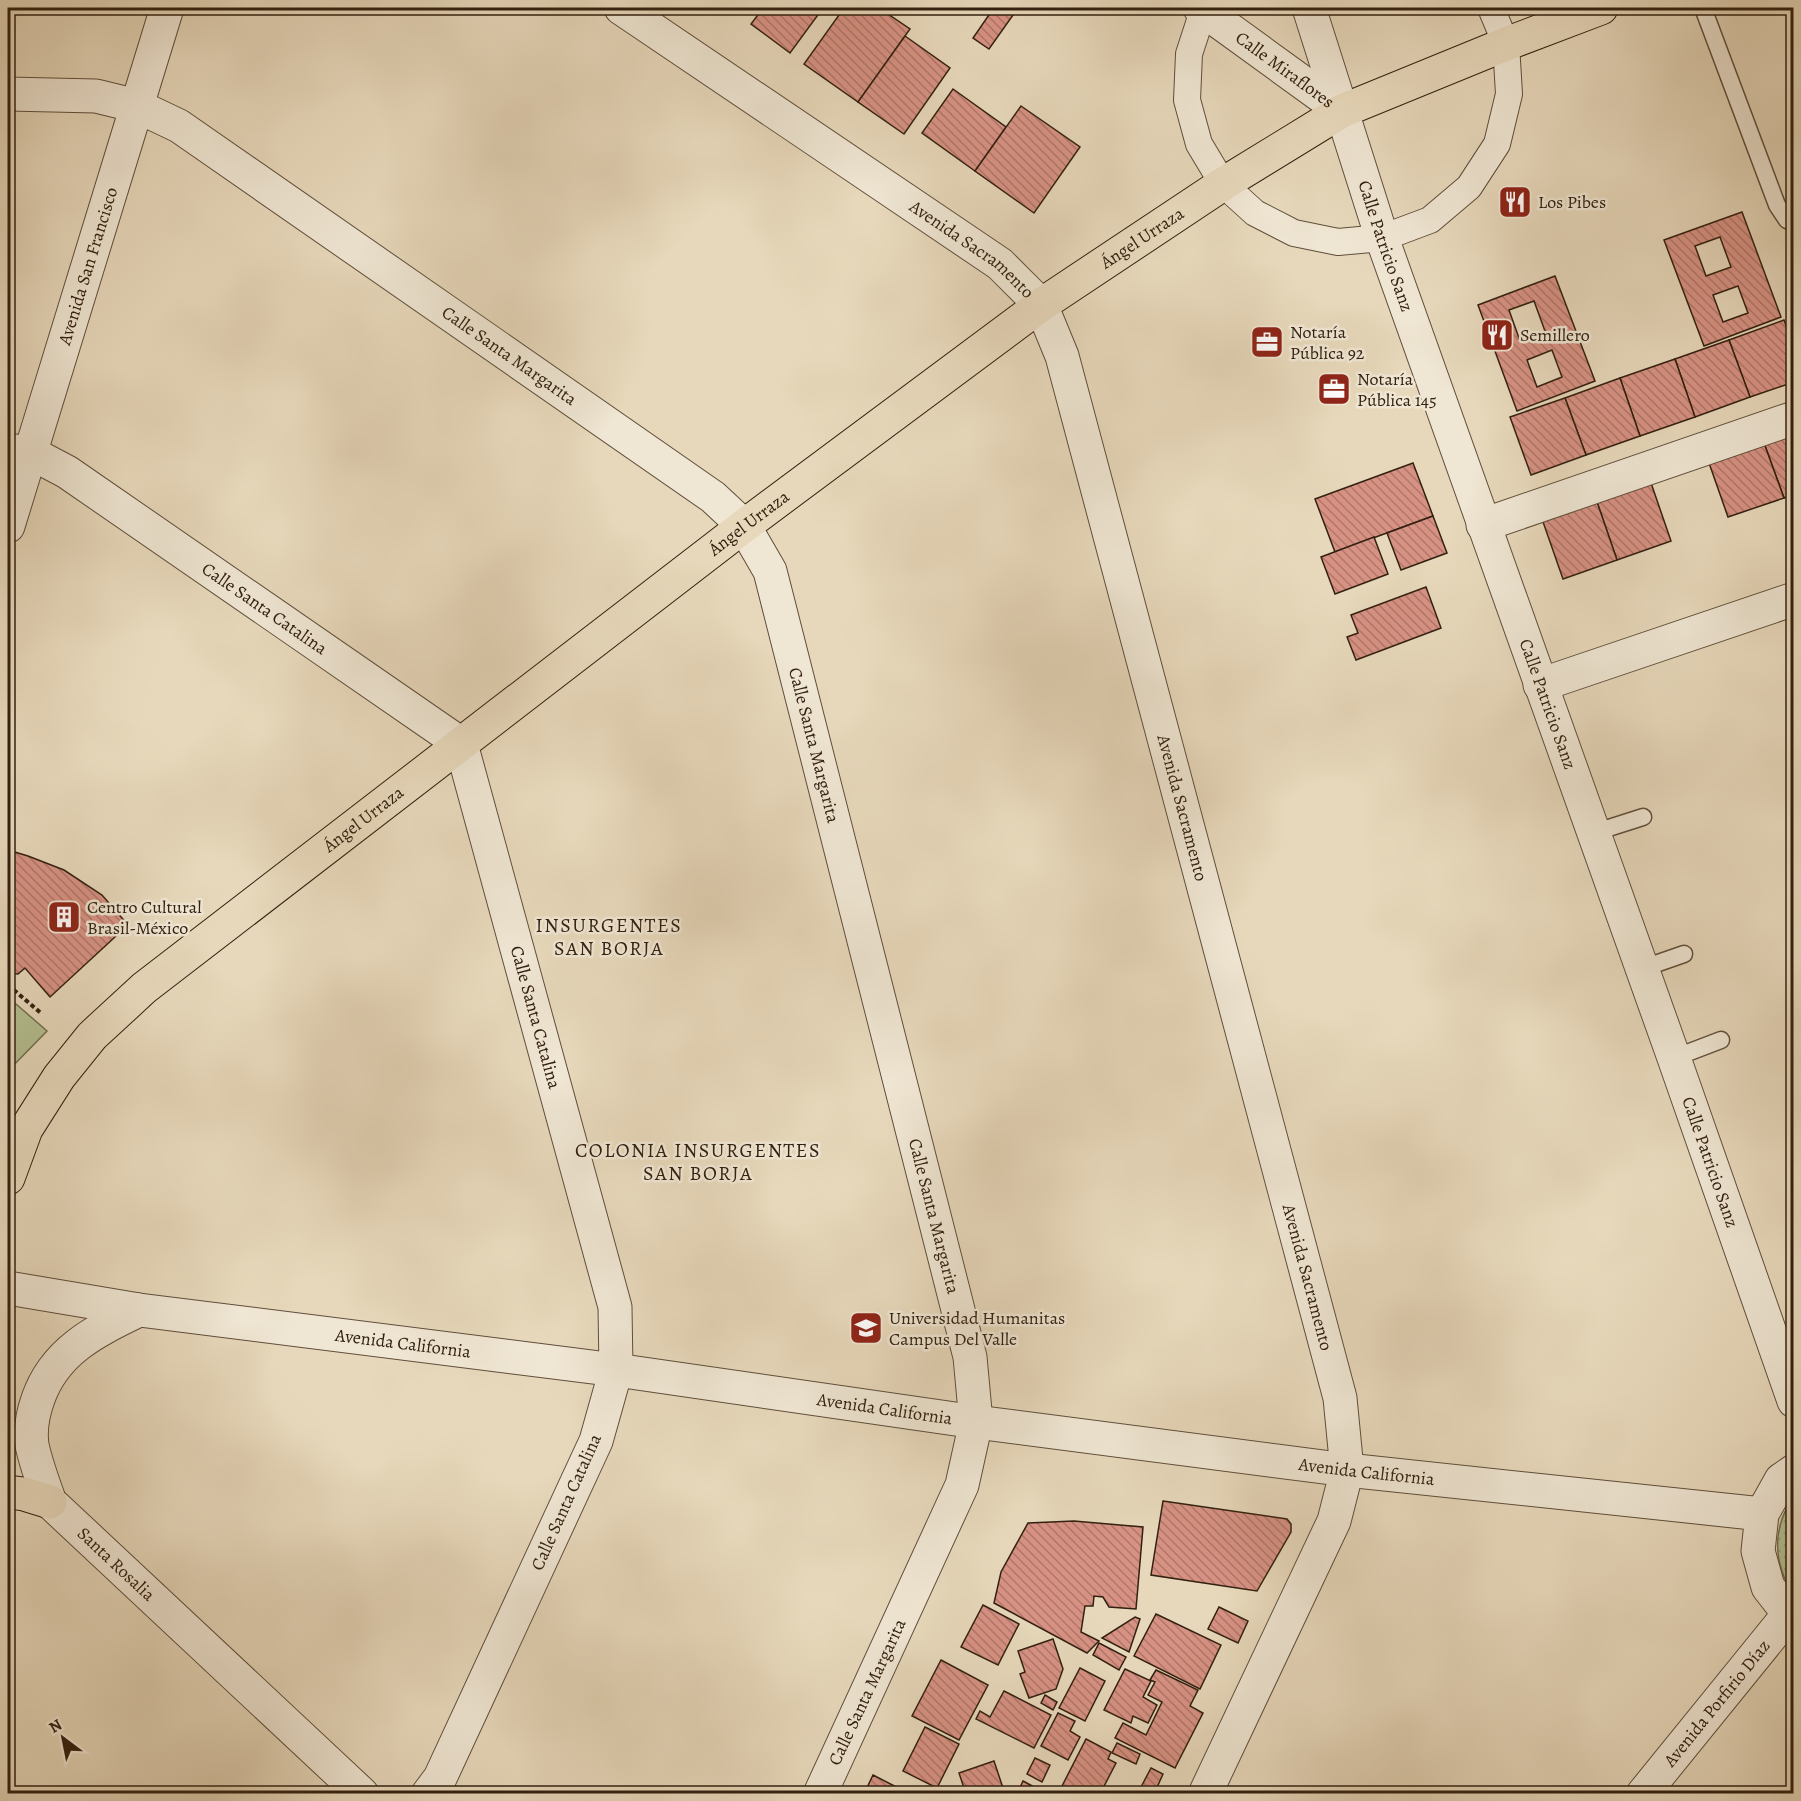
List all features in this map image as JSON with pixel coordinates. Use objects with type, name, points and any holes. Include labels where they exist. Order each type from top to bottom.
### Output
[{"type":"main road","name":"Ángel Urraza","points":[[8,1178],[26,1129],[59,1077],[92,1036],[144,988],[744,526],[1041,305],[1223,184],[1342,111],[1601,8]]},
{"type":"main road","points":[[8,1492],[50,1502]]},
{"type":"street","name":"Avenida San Francisco","points":[[8,526],[19,452],[137,106],[167,8]]},
{"type":"street","name":"Avenida Sacramento","points":[[621,8],[1000,264],[1041,305],[1062,356],[1340,1398],[1347,1470],[1334,1521],[1205,1794]]},
{"type":"street","name":"Calle Miraflores","points":[[1202,8],[1342,111]]},
{"type":"street","points":[[1202,8],[1189,54],[1187,100],[1199,144],[1223,184],[1256,213],[1294,233],[1338,242],[1382,238],[1430,220],[1469,187],[1497,144],[1509,94],[1506,44],[1491,8]]},
{"type":"street","name":"Calle Patricio Sanz","points":[[1309,8],[1382,238],[1792,1393]]},
{"type":"street","name":"Calle Santa Margarita","points":[[8,94],[96,96],[137,106],[179,126],[713,497],[744,526],[770,571],[970,1357],[976,1422],[962,1485],[820,1794]]},
{"type":"street","points":[[1483,525],[1794,418]]},
{"type":"street","name":"Calle Santa Catalina","points":[[19,452],[67,472],[461,744],[615,1307],[616,1370],[596,1441],[440,1778],[428,1794]]},
{"type":"street","points":[[1540,685],[1794,599]]},
{"type":"street","name":"Avenida California","points":[[8,1288],[139,1310],[616,1370],[976,1422],[1347,1470],[1762,1514]]},
{"type":"street","name":"Santa Rosalia","points":[[139,1310],[96,1331],[71,1350],[45,1379],[34,1412],[32,1442],[39,1472],[50,1502],[362,1794]]},
{"type":"street","points":[[1791,1615],[1768,1587],[1758,1551],[1762,1514],[1781,1480],[1794,1471]]},
{"type":"street","name":"Avenida Porfirio Díaz","points":[[1643,1794],[1791,1615]]},
{"type":"lane","points":[[1703,8],[1777,205],[1787,220],[1794,223]]},
{"type":"lane","points":[[1593,833],[1643,817]]},
{"type":"lane","points":[[1641,969],[1684,954]]},
{"type":"lane","points":[[1674,1058],[1721,1040]]},
{"type":"path","points":[[8,985],[42,1014]]},
{"type":"green space","points":[[8,997],[47,1031],[8,1071]]},
{"type":"green space","points":[[1793,1498],[1793,1595],[1779,1559],[1778,1534],[1786,1510]]},
{"type":"building","points":[[763,8],[823,8],[790,53],[751,24]]},
{"type":"building","points":[[844,8],[879,8],[910,29],[858,102],[804,64]]},
{"type":"building","points":[[985,8],[1018,8],[989,49],[973,38],[991,12]]},
{"type":"building","points":[[905,36],[950,68],[904,134],[858,102]]},
{"type":"building","points":[[953,89],[1006,127],[975,171],[922,133]]},
{"type":"building","points":[[1021,106],[1080,147],[1034,213],[975,171]]},
{"type":"building","points":[[1742,212],[1781,317],[1704,346],[1664,240]],"holes":[[[1720,237],[1731,267],[1706,276],[1695,246]],[[1738,286],[1748,313],[1723,322],[1713,295]]]},
{"type":"building","points":[[1555,276],[1595,381],[1517,411],[1478,305]],"holes":[[[1534,301],[1545,331],[1520,341],[1509,310]],[[1552,350],[1562,377],[1537,387],[1527,360]]]},
{"type":"building","points":[[1784,320],[1794,347],[1794,382],[1750,397],[1729,340]]},
{"type":"building","points":[[1729,340],[1750,397],[1695,417],[1675,359]]},
{"type":"building","points":[[1675,359],[1695,417],[1640,436],[1620,378]]},
{"type":"building","points":[[1620,378],[1640,436],[1586,455],[1565,398]]},
{"type":"building","points":[[1565,398],[1586,455],[1531,475],[1510,417]]},
{"type":"building","points":[[1794,433],[1794,494],[1784,498],[1764,443]]},
{"type":"building","points":[[1764,443],[1784,498],[1728,517],[1709,463]]},
{"type":"building","points":[[1413,463],[1433,516],[1335,552],[1315,499]]},
{"type":"building","points":[[1650,480],[1671,541],[1617,560],[1596,499]]},
{"type":"building","points":[[1596,499],[1617,560],[1563,579],[1542,519]]},
{"type":"building","points":[[1433,516],[1447,553],[1401,570],[1387,533]]},
{"type":"building","points":[[1374,537],[1388,574],[1335,594],[1321,557]]},
{"type":"building","points":[[1426,587],[1441,628],[1356,660],[1347,637],[1358,633],[1351,615]]},
{"type":"building","name":"Centro Cultural Brasil-México","points":[[8,850],[64,870],[102,895],[128,925],[50,997],[25,968],[18,974],[8,973]]},
{"type":"building","points":[[1163,1501],[1287,1519],[1291,1524],[1291,1532],[1257,1591],[1151,1575]]},
{"type":"building","points":[[1074,1521],[1143,1527],[1136,1609],[1109,1607],[1103,1597],[1094,1596],[1093,1606],[1085,1606],[1081,1632],[1099,1641],[1087,1653],[994,1603],[1001,1572],[1028,1523]]},
{"type":"building","points":[[983,1605],[1019,1624],[998,1665],[961,1647]]},
{"type":"building","points":[[1219,1607],[1248,1621],[1238,1643],[1208,1629]]},
{"type":"building","points":[[1156,1614],[1221,1645],[1200,1689],[1134,1656]]},
{"type":"building","points":[[1135,1617],[1140,1619],[1129,1652],[1102,1638]]},
{"type":"building","points":[[1053,1639],[1063,1669],[1056,1689],[1029,1698],[1020,1674],[1025,1672],[1018,1651]]},
{"type":"building","points":[[1099,1643],[1126,1657],[1119,1670],[1093,1655]]},
{"type":"building","points":[[941,1660],[988,1685],[959,1740],[912,1716]]},
{"type":"building","points":[[1080,1668],[1105,1681],[1085,1721],[1059,1708]]},
{"type":"building","points":[[1125,1669],[1151,1681],[1143,1697],[1157,1705],[1148,1723],[1133,1716],[1131,1723],[1104,1710]]},
{"type":"building","points":[[1156,1670],[1198,1690],[1190,1706],[1203,1713],[1175,1768],[1115,1738],[1123,1723],[1146,1735],[1162,1702],[1148,1695],[1155,1682],[1150,1680]]},
{"type":"building","points":[[1004,1691],[1051,1715],[1034,1748],[976,1719],[980,1711],[990,1717]]},
{"type":"building","points":[[1045,1695],[1057,1702],[1053,1710],[1041,1703]]},
{"type":"building","points":[[1058,1713],[1075,1721],[1070,1731],[1080,1737],[1068,1760],[1041,1746]]},
{"type":"building","points":[[925,1727],[959,1744],[937,1788],[903,1771]]},
{"type":"building","points":[[1086,1739],[1111,1752],[1108,1759],[1116,1763],[1100,1794],[1067,1794],[1060,1790]]},
{"type":"building","points":[[1117,1743],[1140,1754],[1136,1764],[1112,1753]]},
{"type":"building","points":[[1035,1758],[1050,1765],[1042,1782],[1027,1774]]},
{"type":"building","points":[[994,1761],[1004,1791],[999,1789],[997,1794],[966,1794],[959,1773]]},
{"type":"building","points":[[1151,1768],[1163,1774],[1154,1794],[1147,1794],[1140,1789]]},
{"type":"building","points":[[873,1775],[910,1794],[864,1794]]},
{"type":"building","points":[[1023,1781],[1047,1794],[1017,1794]]},
{"type":"place","name":"Los Pibes","points":[[1515,202]]},
{"type":"place","name":"Semillero","points":[[1497,335]]},
{"type":"place","name":"Notaría Pública 92","points":[[1267,342]]},
{"type":"place","name":"Notaría Pública 145","points":[[1334,389]]},
{"type":"place","name":"Centro Cultural Brasil-México","points":[[64,917]]},
{"type":"place","name":"Universidad Humanitas Campus Del Valle","points":[[866,1328]]},
{"type":"district","name":"INSURGENTES SAN BORJA","points":[[609,936]]},
{"type":"district","name":"COLONIA INSURGENTES SAN BORJA","points":[[698,1162]]}]
